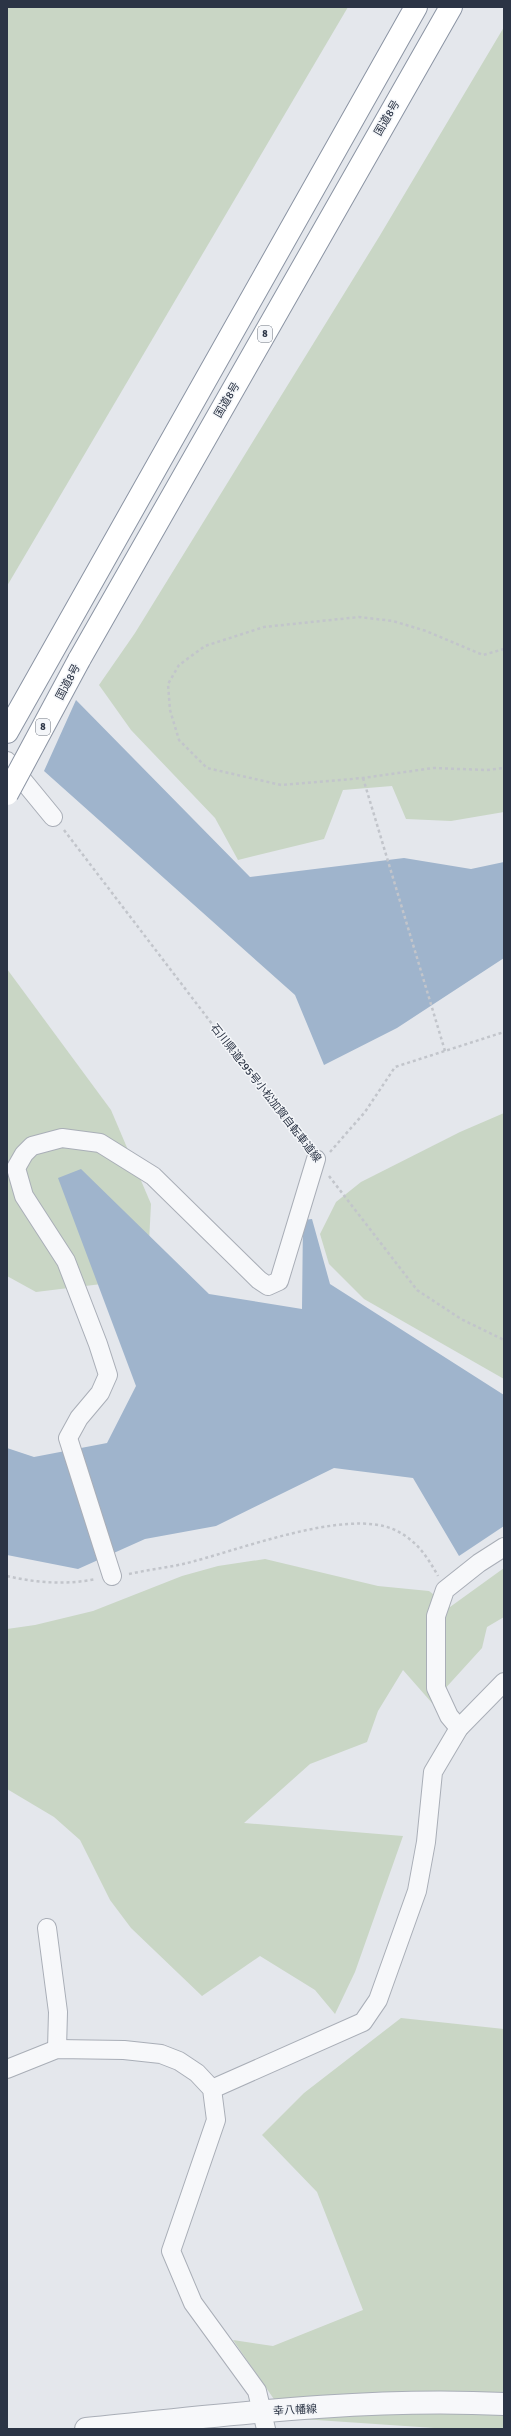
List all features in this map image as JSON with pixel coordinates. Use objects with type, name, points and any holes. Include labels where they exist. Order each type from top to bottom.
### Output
[{"type":"highway","points":[[7,732],[416,7]]},
{"type":"highway","name":"国道8号","points":[[7,794],[79,660],[450,7]]},
{"type":"street","points":[[7,762],[54,817]]},
{"type":"street","points":[[111,1570],[68,1438],[79,1418],[100,1393],[108,1375],[98,1344],[66,1261],[24,1196],[16,1168],[24,1154],[32,1146],[62,1138],[100,1143],[153,1176],[259,1280],[268,1286],[279,1281],[318,1161]]},
{"type":"street","points":[[460,1728],[449,1716],[436,1688],[436,1616],[446,1590],[479,1563],[504,1547]]},
{"type":"street","points":[[212,2089],[363,2022],[378,2000],[418,1891],[426,1842],[433,1772],[460,1728],[504,1682]]},
{"type":"street","points":[[47,1928],[58,2012],[57,2049]]},
{"type":"street","points":[[7,2069],[57,2049],[124,2050],[161,2054],[179,2061],[197,2073],[212,2089],[216,2120],[170,2251],[193,2303],[257,2391],[265,2420]]},
{"type":"street","name":"幸八幡線","points":[[86,2429],[265,2420],[373,2405],[474,2403],[504,2404]]},
{"type":"path","points":[[504,649],[483,655],[426,631],[393,621],[358,617],[264,627],[205,646],[179,665],[168,684],[170,710],[179,740],[207,768],[281,785],[362,778],[433,768],[487,770],[504,768]]},
{"type":"path","points":[[362,778],[369,795],[445,1051]]},
{"type":"path","name":"石川県道295号小松加賀自転車道線","points":[[54,817],[417,1290],[460,1319],[504,1340]]},
{"type":"path","points":[[318,1161],[365,1112],[395,1067],[504,1032]]},
{"type":"path","points":[[7,1576],[28,1581],[80,1582],[111,1570],[182,1564],[316,1528],[362,1523],[395,1530],[424,1551],[446,1590]]},
{"type":"green space","points":[[7,7],[348,7],[7,586]]},
{"type":"green space","points":[[504,27],[504,812],[451,821],[406,819],[392,786],[343,790],[324,839],[238,860],[215,818],[131,730],[99,685],[135,633],[379,237]]},
{"type":"green space","points":[[7,969],[111,1110],[151,1204],[149,1242],[118,1282],[36,1292],[7,1276]]},
{"type":"green space","points":[[504,1113],[504,1379],[364,1299],[329,1264],[320,1234],[336,1202],[361,1182],[460,1132]]},
{"type":"green space","points":[[265,1559],[378,1586],[429,1591],[450,1607],[504,1568],[504,1617],[487,1627],[482,1648],[432,1703],[403,1670],[378,1711],[367,1742],[310,1764],[244,1823],[403,1836],[355,1972],[335,2014],[315,1990],[260,1956],[202,1996],[131,1928],[110,1900],[80,1840],[54,1817],[7,1789],[7,1629],[35,1625],[93,1611],[182,1576],[218,1566]]},
{"type":"green space","points":[[401,2018],[504,2029],[504,2429],[449,2429],[287,2418],[233,2340],[273,2346],[363,2310],[317,2192],[262,2135],[304,2093]]},
{"type":"water","points":[[76,700],[250,877],[404,858],[471,869],[504,862],[504,958],[397,1028],[324,1065],[295,995],[44,771]]},
{"type":"water","points":[[81,1169],[209,1294],[302,1309],[303,1220],[312,1219],[330,1284],[504,1395],[504,1526],[459,1556],[413,1478],[334,1468],[216,1526],[145,1539],[78,1569],[7,1555],[7,1448],[34,1457],[107,1443],[136,1386],[58,1178]]}]
